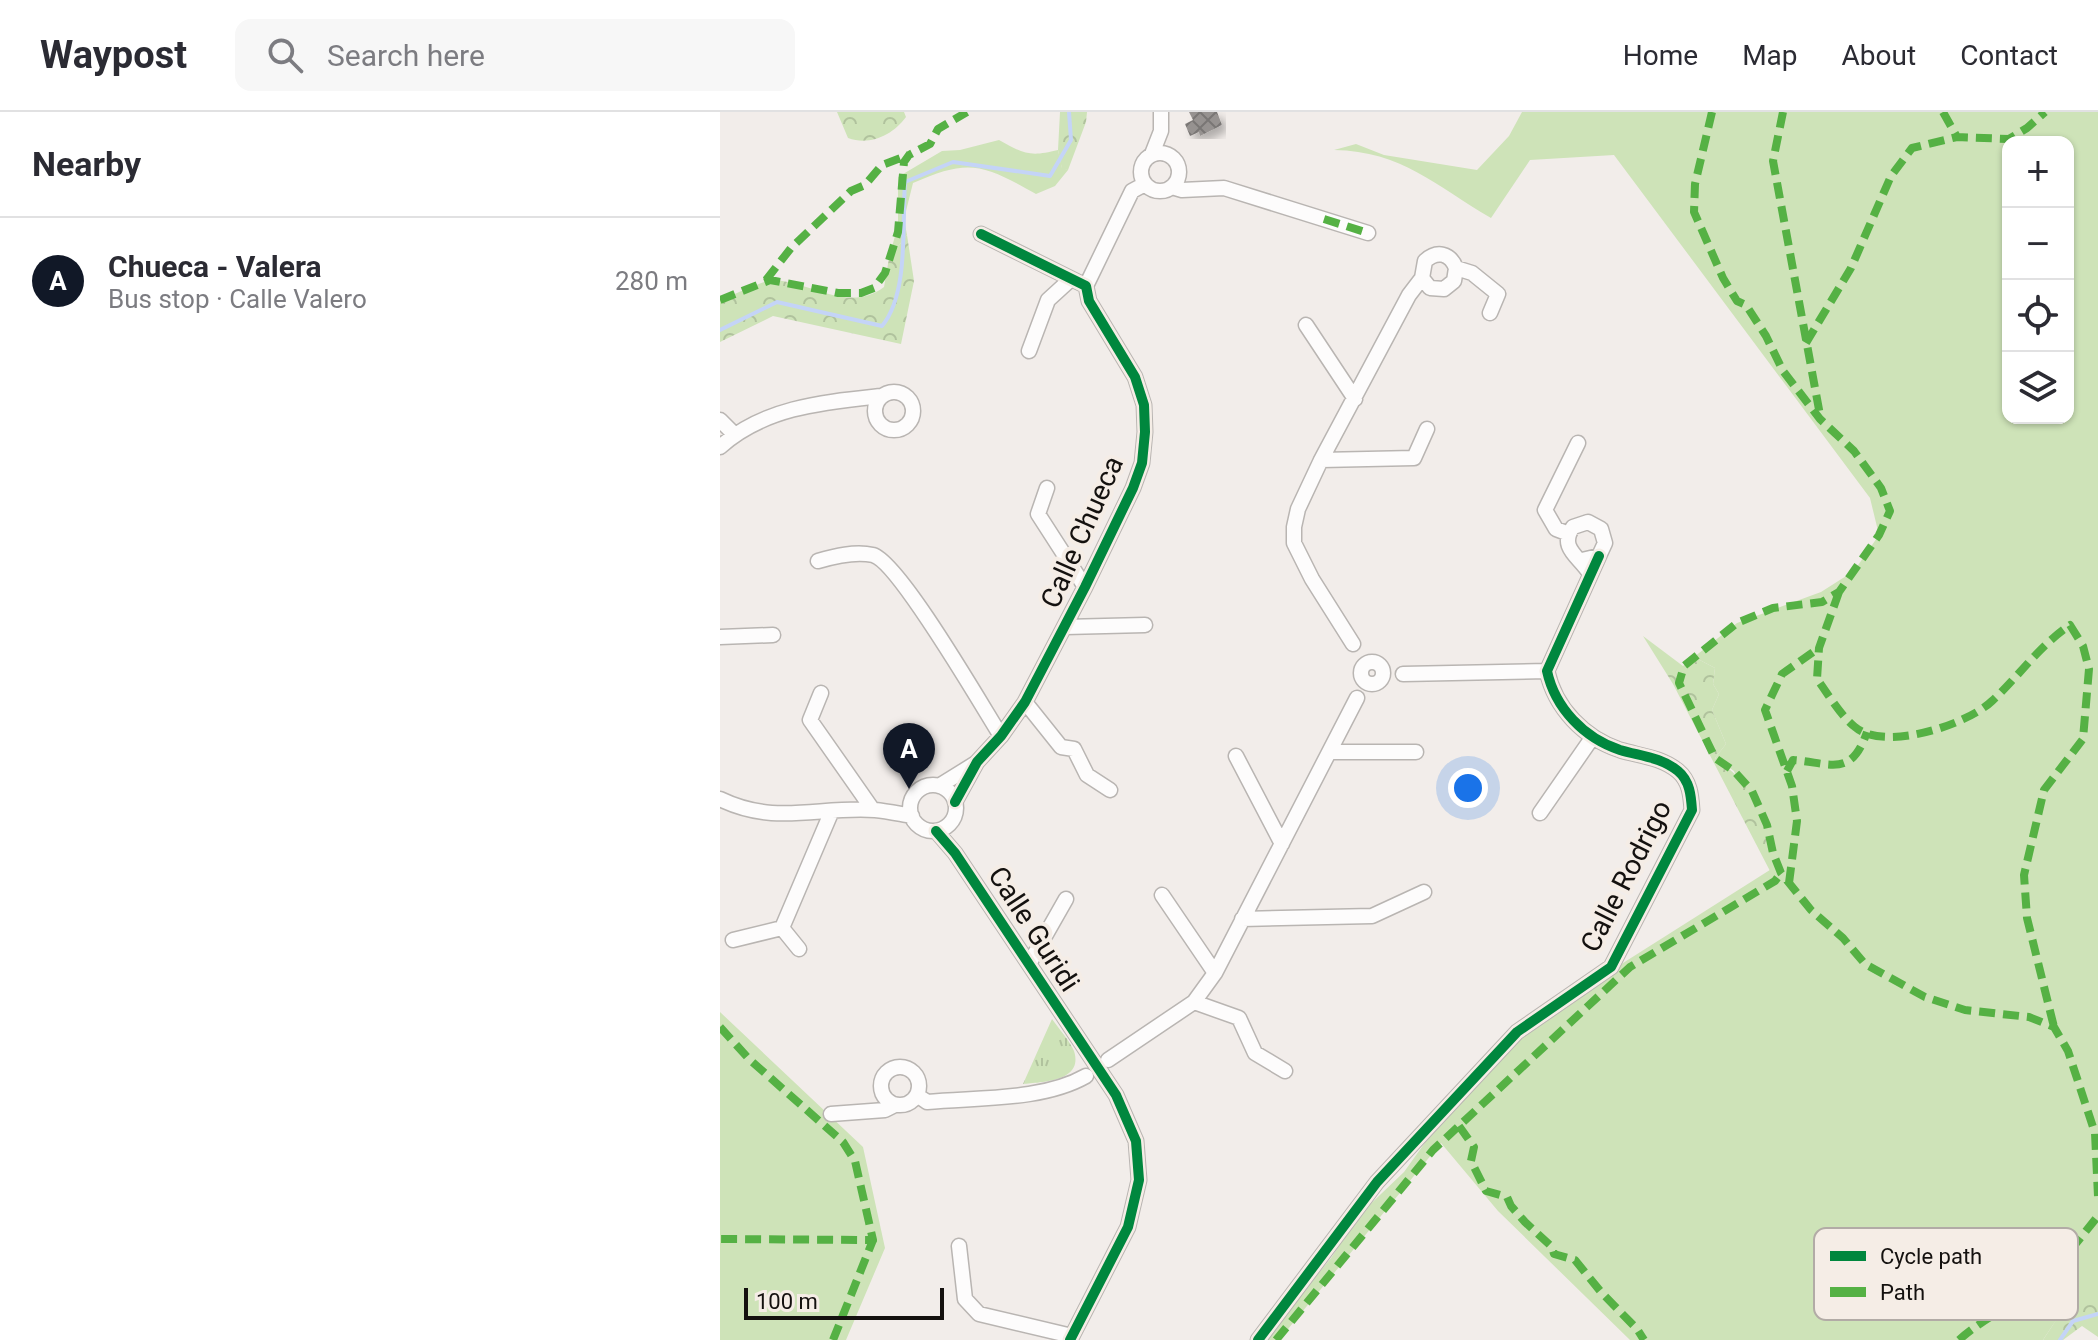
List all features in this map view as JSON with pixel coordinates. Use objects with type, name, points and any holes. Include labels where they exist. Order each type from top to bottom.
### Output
[{"type":"street","points":[[1161,112],[1161,131],[1152,154],[1142,164],[1145,184],[1158,191],[1172,187],[1182,190],[1224,188],[1368,233]]},
{"type":"street","points":[[1152,154],[1166,153],[1177,162],[1180,175],[1172,187]]},
{"type":"street","points":[[981,234],[1086,286],[1132,191],[1145,184]]},
{"type":"street","points":[[1378,683],[1367,683],[1361,674],[1353,644],[1312,579],[1294,543],[1298,509],[1409,295],[1422,278],[1425,261],[1436,254],[1449,257],[1456,268],[1472,273],[1498,294],[1490,313]]},
{"type":"street","points":[[1422,278],[1430,288],[1444,289],[1454,281],[1456,268]]},
{"type":"street","points":[[1029,351],[1048,300],[1071,279]]},
{"type":"street","name":"Calle Chueca","points":[[955,802],[977,762],[1001,736],[1025,702],[1085,587],[1142,463],[1144,405],[1135,377],[1089,301],[1086,286]]},
{"type":"street","points":[[1306,325],[1355,399]]},
{"type":"street","points":[[720,447],[734,434],[771,416],[822,403],[881,396]]},
{"type":"street","points":[[720,420],[734,434]]},
{"type":"street","points":[[1321,460],[1414,458],[1427,429]]},
{"type":"street","points":[[1569,534],[1556,529],[1545,510],[1578,443]]},
{"type":"street","name":"Calle Chueca","points":[[1047,488],[1038,514],[1085,587]]},
{"type":"street","points":[[1357,698],[1378,683],[1403,674],[1547,671],[1603,550],[1604,535],[1595,524],[1581,523],[1569,534],[1569,550],[1582,560],[1590,574]]},
{"type":"street","points":[[818,561],[838,555],[875,555],[892,568],[949,651],[1001,736]]},
{"type":"street","points":[[1582,560],[1599,556]]},
{"type":"street","name":"Calle Chueca","points":[[1065,627],[1145,625]]},
{"type":"street","points":[[720,637],[773,635]]},
{"type":"street","points":[[1353,644],[1377,664],[1403,674]]},
{"type":"street","points":[[1108,1060],[1194,1002],[1215,973],[1357,698],[1366,664],[1377,664]]},
{"type":"street","points":[[1377,664],[1383,674],[1378,683]]},
{"type":"street","name":"Calle Rodrigo","points":[[1258,1340],[1377,1182],[1517,1032],[1611,967],[1692,810],[1690,789],[1679,772],[1658,759],[1620,750],[1592,738],[1576,724],[1552,691],[1547,671]]},
{"type":"street","points":[[821,693],[810,720],[873,810]]},
{"type":"street","points":[[1025,702],[1061,747],[1074,749],[1087,775],[1110,790]]},
{"type":"street","points":[[1540,813],[1592,738]]},
{"type":"street","points":[[1330,752],[1416,752]]},
{"type":"street","points":[[1236,756],[1282,844]]},
{"type":"street","name":"Calle Chueca","points":[[939,786],[977,762]]},
{"type":"street","points":[[939,786],[952,795],[955,802],[953,821],[936,831],[924,829],[912,816],[911,803],[925,787],[939,786]]},
{"type":"street","points":[[873,810],[914,797]]},
{"type":"street","points":[[720,799],[740,809],[766,813],[873,810],[912,816]]},
{"type":"street","points":[[782,928],[831,813]]},
{"type":"street","name":"Calle Guridi","points":[[953,821],[955,853]]},
{"type":"street","name":"Calle Guridi","points":[[936,831],[955,853],[1127,1116],[1136,1141],[1139,1180],[1128,1227],[1071,1338],[979,1314],[965,1299],[959,1246]]},
{"type":"street","points":[[1242,919],[1372,916],[1424,892]]},
{"type":"street","points":[[1162,895],[1215,973]]},
{"type":"street","name":"Calle Guridi","points":[[1029,964],[1066,899]]},
{"type":"street","points":[[733,940],[782,928]]},
{"type":"street","points":[[782,928],[799,949]]},
{"type":"street","points":[[1194,1002],[1239,1018],[1255,1053],[1285,1071]]},
{"type":"street","points":[[1099,1054],[1108,1060],[1110,1068],[1104,1079],[1092,1080],[1086,1076],[1084,1066],[1089,1057],[1099,1054]]},
{"type":"street","points":[[831,1114],[885,1110],[906,1104],[920,1088],[916,1074],[904,1067],[889,1070],[884,1075],[881,1089],[895,1105]]},
{"type":"street","points":[[917,1095],[927,1102],[1046,1092],[1073,1084],[1086,1076]]},
{"type":"green space","points":[[837,112],[904,112],[906,117],[888,134],[865,141],[848,138]]},
{"type":"green space","points":[[1060,112],[1087,112],[1068,170],[1062,169],[1058,150]]},
{"type":"green space","points":[[1522,112],[2098,112],[2098,1301],[2078,1304],[2078,1228],[1814,1228],[1814,1320],[2057,1320],[2043,1340],[1630,1340],[1498,1211],[1441,1143],[1279,1340],[1264,1340],[1331,1258],[1359,1215],[1404,1172],[1439,1123],[1523,1036],[1623,963],[1773,868],[1734,771],[1715,758],[1726,744],[1712,710],[1719,694],[1713,684],[1715,668],[1694,657],[1737,623],[1821,592],[1854,571],[1879,535],[1870,498],[1614,155],[1530,160],[1491,218],[1399,164],[1358,152],[1334,150],[1356,144],[1384,155],[1477,170],[1509,136]]},
{"type":"green space","points":[[999,140],[1027,153],[1058,150],[1062,168],[1068,170],[1055,186],[1036,194],[1002,176],[976,168],[948,170],[913,183],[904,219],[907,235],[889,258],[898,225],[898,177],[942,151],[960,150]]},
{"type":"green space","points":[[907,235],[914,281],[901,344],[773,316],[720,342],[720,300],[772,280],[843,297],[870,294],[884,287],[889,258]]},
{"type":"green space","points":[[1643,636],[1683,666],[1694,657],[1715,668],[1713,684],[1719,694],[1712,710],[1726,744],[1715,758],[1741,780],[1765,819],[1774,868],[1770,871],[1673,684]]},
{"type":"green space","points":[[720,1012],[863,1147],[885,1248],[846,1340],[720,1340]]},
{"type":"green space","points":[[1052,1019],[1074,1051],[1073,1069],[1067,1075],[1050,1081],[1023,1084]]},
{"type":"green space","points":[[2098,1301],[2098,1337],[2082,1326],[2063,1340],[2043,1340],[2056,1320],[2078,1320],[2078,1302]]},
{"type":"building","points":[[1189,112],[1217,112],[1222,125],[1200,136],[1199,132],[1190,136],[1185,124],[1193,120]]},
{"type":"waterway","points":[[720,330],[777,302],[882,326],[897,296],[904,238],[905,182],[953,162],[1050,176],[1071,140],[1069,112]]},
{"type":"waterway","points":[[2078,1320],[2098,1314]]},
{"type":"waterway","points":[[2060,1340],[2077,1320]]},
{"type":"marked path","points":[[720,300],[770,280],[838,293],[861,293],[874,288],[885,273],[898,232],[904,162],[909,155],[930,144],[938,129],[967,112]]},
{"type":"marked path","points":[[1712,112],[1695,184],[1694,212],[1723,278],[1737,301],[1746,305],[1783,371],[1820,419],[1854,451],[1881,488],[1890,511],[1879,535],[1839,592],[1822,602],[1773,608],[1737,623],[1684,666],[1679,683],[1715,758],[1734,771],[1752,791],[1767,825],[1781,873],[1811,910],[1843,938],[1865,964],[1925,997],[1965,1010],[2029,1017],[2054,1027],[2068,1051],[2095,1133],[2098,1196]]},
{"type":"marked path","points":[[1783,112],[1773,161],[1820,415]]},
{"type":"marked path","points":[[1943,112],[1957,137]]},
{"type":"marked path","points":[[1806,343],[1851,268],[1891,176],[1912,148],[1957,137],[2009,139],[2045,112]]},
{"type":"marked path","points":[[766,280],[791,248],[851,191],[865,185],[882,165],[909,155]]},
{"type":"marked path","points":[[1324,219],[1368,233]]},
{"type":"marked path","points":[[1839,592],[1819,648],[1817,679],[1844,717],[1868,734],[1904,736],[1964,719],[1992,701],[2070,625],[2083,646],[2089,669],[2083,739],[2044,790],[2024,875],[2027,918],[2054,1027]]},
{"type":"marked path","points":[[1789,883],[1797,821],[1792,786],[1765,710],[1782,674],[1819,648]]},
{"type":"marked path","points":[[1787,771],[1793,760],[1829,765],[1847,762],[1861,747],[1867,732]]},
{"type":"marked path","points":[[1276,1340],[1433,1150],[1630,967],[1775,881],[1781,873]]},
{"type":"marked path","points":[[720,1027],[749,1059],[843,1142],[855,1161],[873,1240],[720,1239]]},
{"type":"marked path","points":[[1459,1126],[1474,1147],[1471,1161],[1486,1191],[1507,1197],[1525,1222],[1552,1247],[1554,1254],[1575,1260],[1644,1340]]},
{"type":"marked path","points":[[2078,1241],[2098,1216]]},
{"type":"marked path","points":[[833,1340],[873,1240]]},
{"type":"marked path","points":[[1959,1340],[1986,1320]]},
{"type":"cycle path","points":[[955,802],[977,762],[1001,736],[1025,702],[1085,587],[1133,488],[1142,463],[1145,432],[1144,405],[1135,377],[1089,301],[1086,286],[981,234]]},
{"type":"cycle path","points":[[1258,1340],[1377,1182],[1517,1032],[1611,967],[1692,810],[1687,784],[1678,771],[1657,760],[1620,750],[1595,738],[1573,720],[1551,685],[1547,671],[1599,556]]},
{"type":"cycle path","points":[[936,831],[955,853],[1116,1095],[1136,1141],[1139,1180],[1128,1227],[1070,1340]]},
{"type":"place","name":"Chueca - Valera","points":[[909,789]]}]
